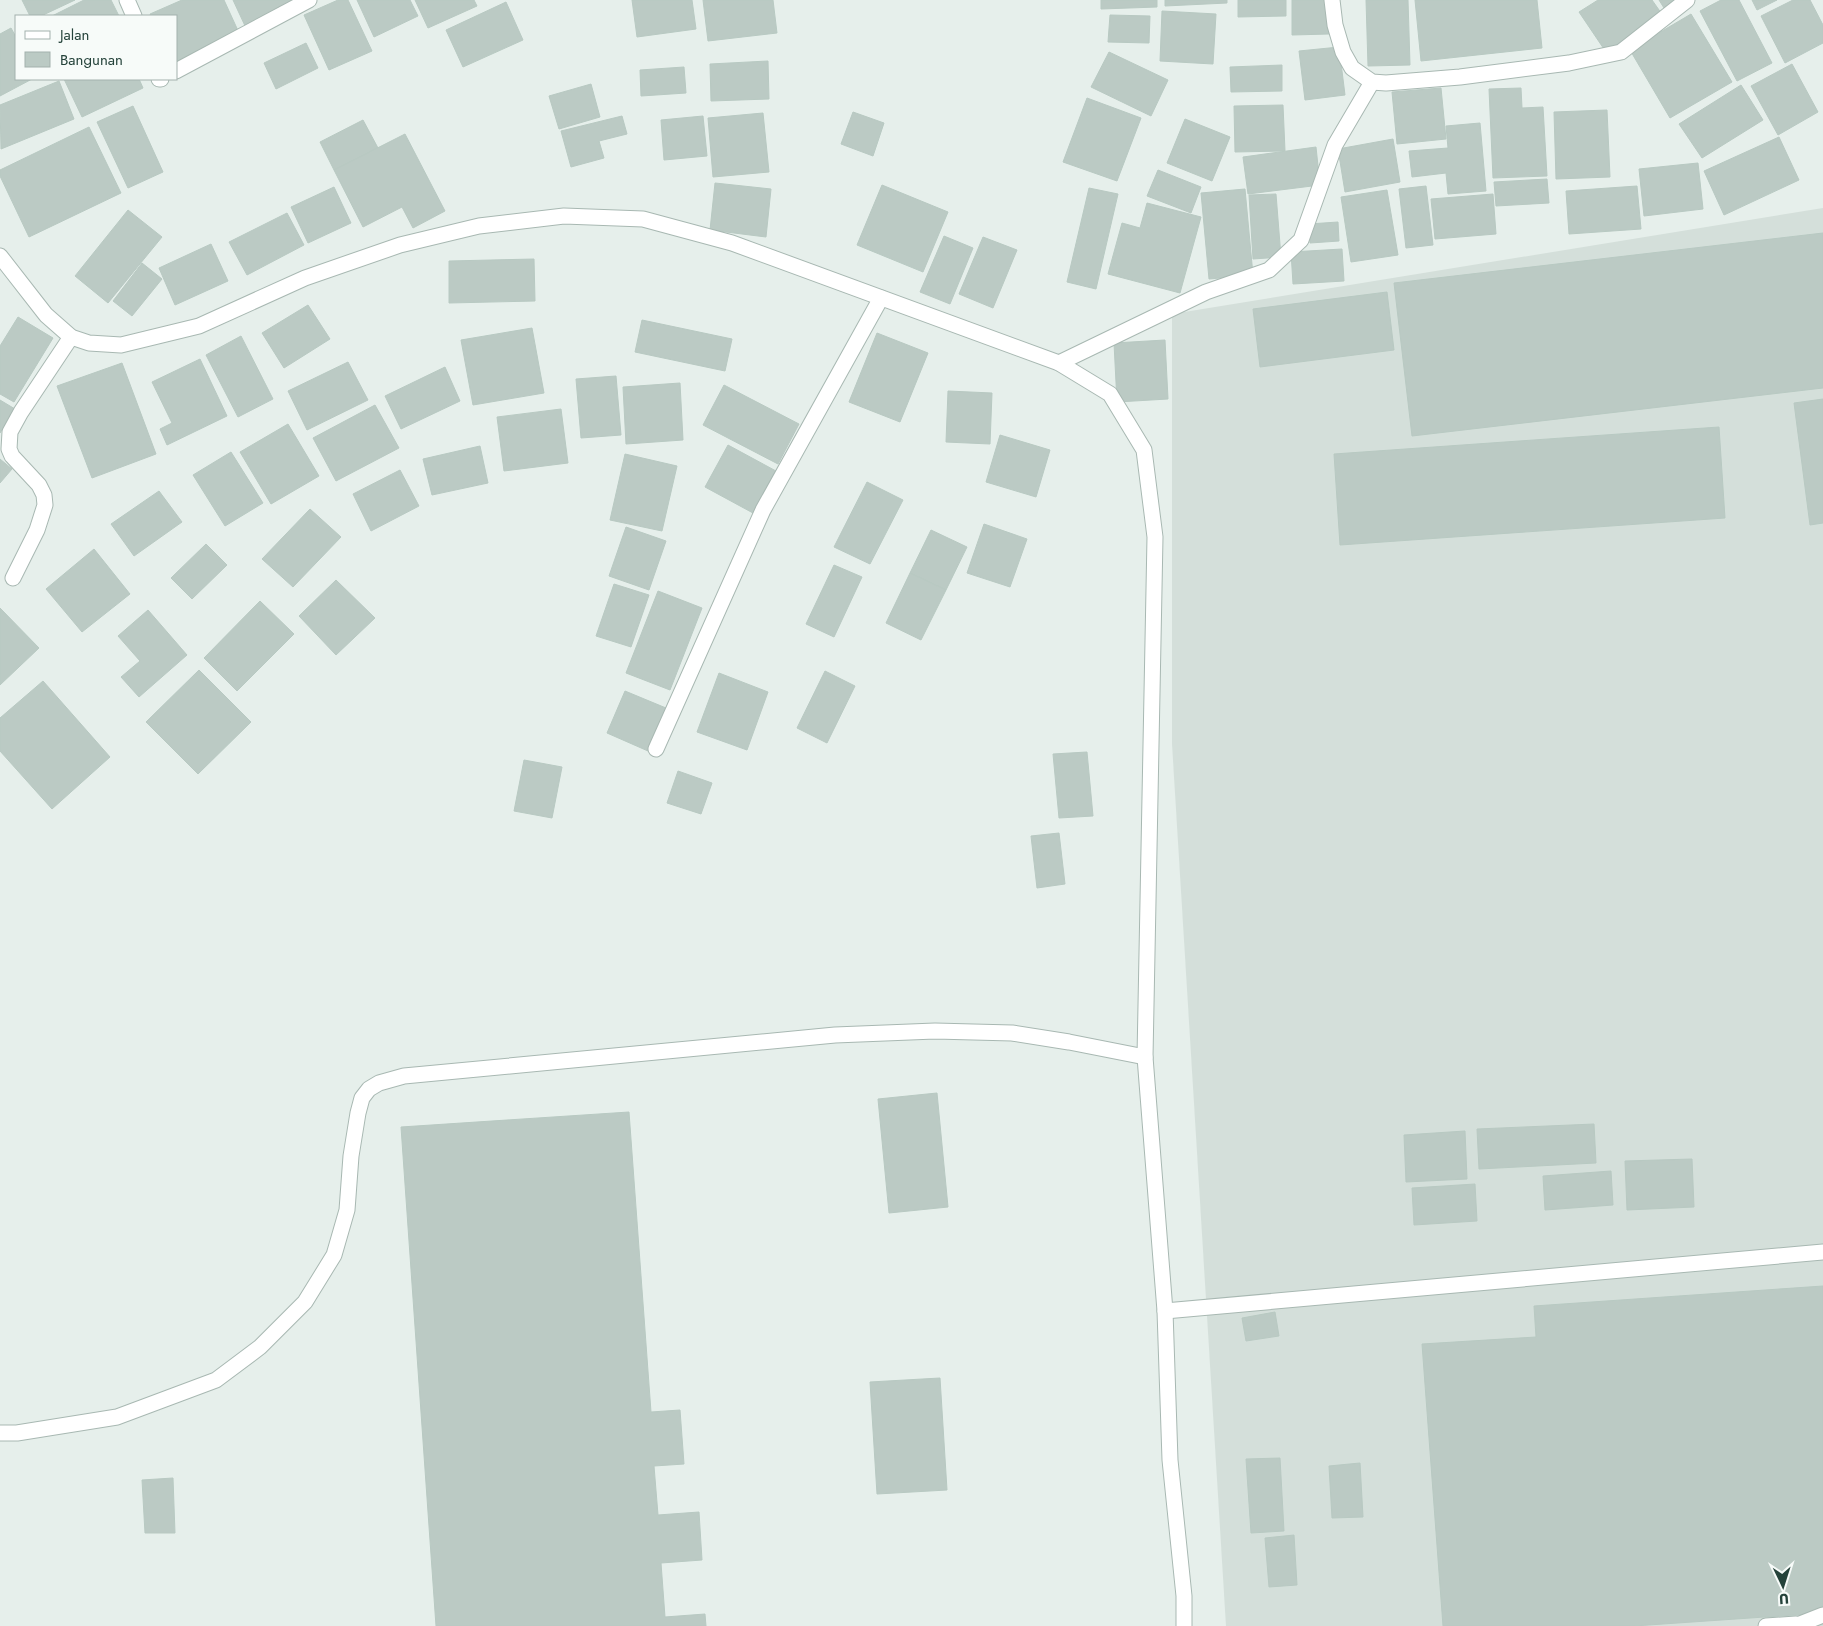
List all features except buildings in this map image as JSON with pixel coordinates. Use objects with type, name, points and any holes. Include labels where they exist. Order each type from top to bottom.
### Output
[{"type":"street","points":[[127,0],[134,15]]},
{"type":"street","points":[[178,70],[310,0]]},
{"type":"street","points":[[1332,0],[1335,25],[1343,52],[1352,68],[1372,82],[1386,83],[1460,78],[1569,63],[1622,52],[1687,0]]},
{"type":"street","points":[[1059,363],[1206,292],[1269,270],[1301,240],[1335,145],[1372,82]]},
{"type":"street","points":[[1,261],[46,315],[71,337],[89,343],[121,345],[199,326],[304,278],[400,245],[479,226],[564,216],[643,219],[732,243],[1059,363],[1110,394],[1144,450],[1154,527],[1145,1057],[1165,1311],[1170,1460],[1184,1596],[1184,1626]]},
{"type":"street","points":[[656,749],[763,510],[881,298]]},
{"type":"street","points":[[13,578],[37,530],[45,505],[44,495],[39,485],[12,456],[9,449],[10,432],[21,412],[71,337]]},
{"type":"street","points":[[0,1433],[17,1433],[117,1417],[216,1380],[260,1347],[305,1302],[334,1255],[347,1210],[351,1156],[358,1113],[362,1098],[369,1089],[379,1083],[404,1076],[825,1036],[926,1031],[1012,1033],[1145,1057]]},
{"type":"street","points":[[1165,1311],[1823,1252]]},
{"type":"street","points":[[1766,1626],[1796,1625],[1823,1616]]},
{"type":"shaded area","points":[[1823,208],[1823,1626],[1226,1626],[1172,744],[1172,314]]}]
